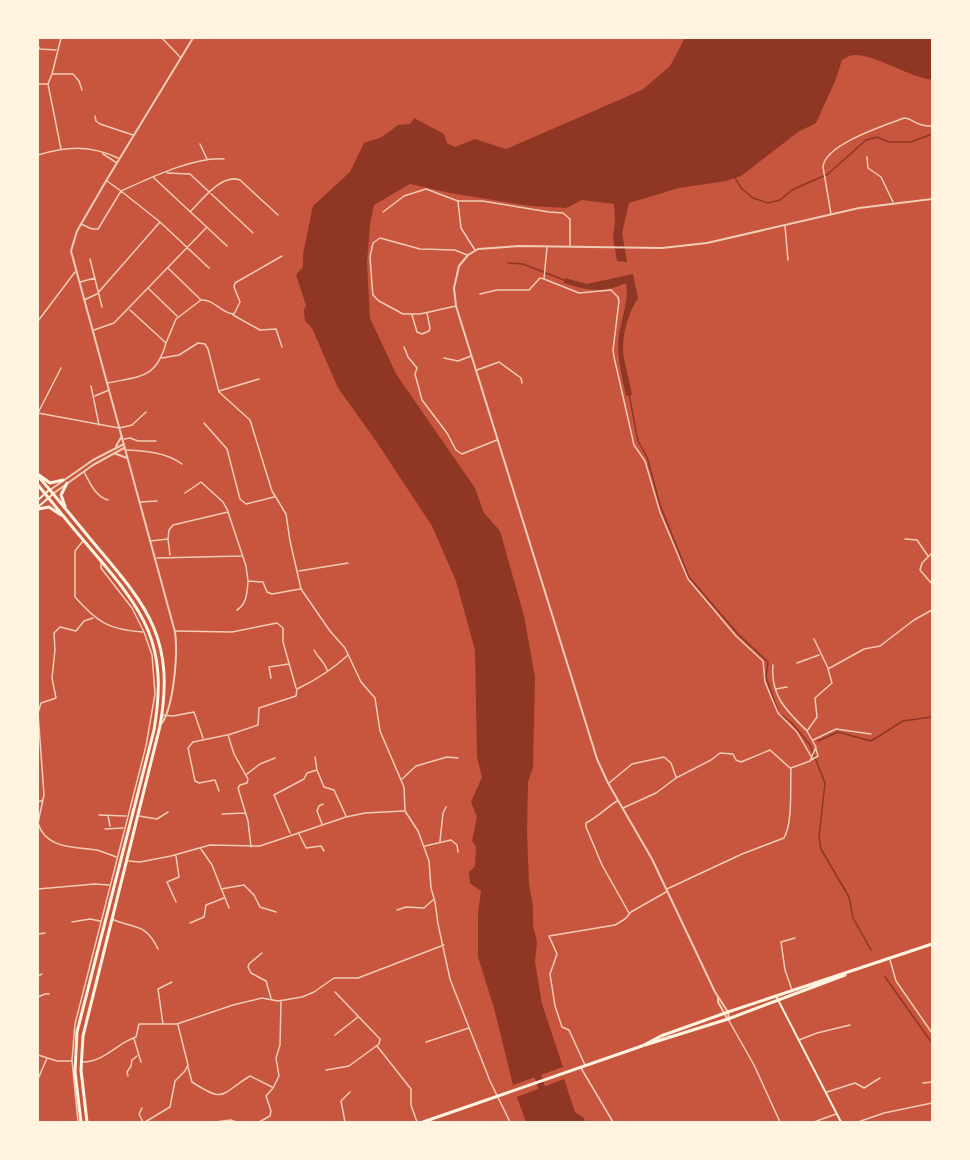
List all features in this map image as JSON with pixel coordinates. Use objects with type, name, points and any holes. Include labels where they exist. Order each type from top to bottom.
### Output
[{"type":"highway","points":[[38,475],[50,483],[63,480]]},
{"type":"highway","points":[[38,475],[138,598],[159,640],[165,673],[164,716],[84,1028],[81,1062],[87,1122]]},
{"type":"highway","points":[[67,483],[61,495],[68,513]]},
{"type":"highway","points":[[38,485],[133,600],[154,650],[159,693],[154,730],[77,1032],[74,1060],[80,1122]]},
{"type":"highway","points":[[38,508],[49,507],[64,518]]},
{"type":"highway","points":[[423,1122],[436,1120],[644,1045],[651,1045],[779,1002],[933,944]]},
{"type":"highway","points":[[644,1045],[649,1041],[725,1013],[851,973]]},
{"type":"main road","points":[[38,500],[50,490]]},
{"type":"main road","points":[[38,508],[53,494]]},
{"type":"main road","points":[[776,996],[841,1122]]},
{"type":"street","points":[[61,38],[48,84],[61,149]]},
{"type":"street","points":[[162,38],[181,58]]},
{"type":"street","points":[[164,716],[170,705],[177,644],[175,632],[71,251],[81,224],[193,38]]},
{"type":"street","points":[[38,46],[40,49],[57,50]]},
{"type":"street","points":[[52,74],[73,74],[82,90]]},
{"type":"street","points":[[38,84],[48,84]]},
{"type":"street","points":[[94,116],[100,124],[134,136]]},
{"type":"street","points":[[831,214],[823,160],[832,151],[904,118],[910,118],[921,126],[933,126]]},
{"type":"street","points":[[200,144],[207,160]]},
{"type":"street","points":[[38,154],[70,147],[85,148],[120,159]]},
{"type":"street","points":[[103,154],[117,164]]},
{"type":"street","points":[[867,157],[868,168],[881,177],[894,202]]},
{"type":"street","points":[[81,224],[93,229],[99,228],[121,191],[166,172],[207,160],[224,159]]},
{"type":"street","points":[[166,172],[189,173],[253,233]]},
{"type":"street","points":[[153,177],[227,246]]},
{"type":"street","points":[[190,212],[227,179],[238,179],[278,215]]},
{"type":"street","points":[[106,181],[160,222],[209,268]]},
{"type":"street","points":[[383,212],[404,196],[426,189],[458,201],[482,201],[563,213],[570,219],[570,246]]},
{"type":"street","points":[[780,1122],[667,890],[608,783],[591,741],[456,306],[454,281],[459,266],[468,255],[475,250],[491,247],[662,248],[707,243],[894,202],[933,199]]},
{"type":"street","points":[[458,201],[462,228],[475,250]]},
{"type":"street","points":[[84,300],[98,292],[160,222]]},
{"type":"street","points":[[784,225],[788,260]]},
{"type":"street","points":[[92,331],[114,323],[207,227]]},
{"type":"street","points":[[456,306],[401,314],[373,295],[370,257],[375,240],[380,238],[420,249],[455,250],[468,255]]},
{"type":"street","points":[[544,279],[547,247]]},
{"type":"street","points":[[232,315],[240,302],[234,287],[236,283],[282,256]]},
{"type":"street","points":[[90,259],[102,308]]},
{"type":"street","points":[[168,268],[201,300],[210,301],[260,330],[276,329],[282,347]]},
{"type":"street","points":[[38,321],[76,271]]},
{"type":"street","points":[[79,283],[95,278]]},
{"type":"street","points":[[480,294],[497,290],[529,290],[540,278],[579,293],[611,290],[618,297],[619,307],[613,350],[634,446],[644,458],[660,512],[685,574],[736,636],[763,661],[765,682],[778,713],[797,732],[812,758]]},
{"type":"street","points":[[148,288],[178,316]]},
{"type":"street","points":[[107,383],[148,373],[158,365],[174,321],[201,300]]},
{"type":"street","points":[[129,309],[166,344]]},
{"type":"street","points":[[412,314],[417,332],[422,334],[430,328],[427,312]]},
{"type":"street","points":[[162,358],[179,355],[198,344],[205,344],[219,392],[249,420],[263,467],[275,497],[286,514],[301,589],[348,654],[361,682],[375,698],[380,731],[402,780],[405,810],[418,831],[429,861],[430,888],[450,979],[490,1082],[510,1122]]},
{"type":"street","points":[[404,347],[417,368],[415,374],[422,400],[458,452],[462,454],[498,440]]},
{"type":"street","points":[[444,358],[458,361],[472,355]]},
{"type":"street","points":[[476,370],[499,362],[520,378],[522,383]]},
{"type":"street","points":[[61,368],[38,413],[119,428],[132,425],[146,412]]},
{"type":"street","points":[[219,392],[259,379]]},
{"type":"street","points":[[91,386],[99,425]]},
{"type":"street","points":[[94,396],[109,390]]},
{"type":"street","points":[[204,423],[227,449],[240,500],[246,504],[275,497]]},
{"type":"street","points":[[122,438],[156,441]]},
{"type":"street","points":[[50,490],[87,463],[114,448],[122,438]]},
{"type":"street","points":[[53,494],[124,447]]},
{"type":"street","points":[[114,448],[124,447],[156,453],[175,459],[182,464]]},
{"type":"street","points":[[114,453],[127,458]]},
{"type":"street","points":[[83,472],[94,490],[102,498],[108,500]]},
{"type":"street","points":[[185,493],[201,482],[224,502],[243,556],[248,581],[246,598],[242,607],[237,610]]},
{"type":"street","points":[[139,502],[157,501]]},
{"type":"street","points":[[171,556],[168,539],[169,530],[173,525],[228,512]]},
{"type":"street","points":[[905,538],[917,540],[928,556]]},
{"type":"street","points":[[149,541],[168,539]]},
{"type":"street","points":[[84,541],[75,551],[74,595],[93,618],[112,627],[144,632]]},
{"type":"street","points":[[933,552],[922,563],[920,570],[933,584]]},
{"type":"street","points":[[154,558],[243,556]]},
{"type":"street","points":[[38,1055],[57,1061],[74,1060],[73,1040],[78,1007],[146,746],[156,694],[152,655],[144,632],[132,608],[101,568],[101,561]]},
{"type":"street","points":[[297,571],[348,563]]},
{"type":"street","points":[[248,581],[263,582],[267,592],[272,594],[301,589]]},
{"type":"street","points":[[828,669],[864,649],[880,646],[914,620],[933,610]]},
{"type":"street","points":[[93,618],[84,621],[76,631],[60,627],[55,631],[52,678],[56,698],[39,704],[38,712],[44,800],[38,823],[50,839],[77,849],[99,851],[117,857]]},
{"type":"street","points":[[175,632],[232,632],[277,623],[283,628],[283,642],[297,689],[296,696],[259,708],[258,725],[228,735],[203,739],[191,743],[188,748],[194,778],[199,783],[215,780],[219,791]]},
{"type":"street","points":[[807,731],[817,717],[815,698],[832,683],[814,639]]},
{"type":"street","points":[[314,650],[328,671]]},
{"type":"street","points":[[297,689],[339,664],[348,654]]},
{"type":"street","points":[[797,663],[820,654]]},
{"type":"street","points":[[272,678],[269,668],[290,664]]},
{"type":"street","points":[[773,665],[772,675],[784,707],[807,731],[816,747],[818,757],[791,768]]},
{"type":"street","points":[[776,690],[787,687]]},
{"type":"street","points":[[164,716],[194,712],[203,739]]},
{"type":"street","points":[[813,740],[836,729],[871,735]]},
{"type":"street","points":[[228,735],[234,754],[249,782],[238,788],[246,813],[251,847]]},
{"type":"street","points":[[812,758],[816,747]]},
{"type":"street","points":[[623,808],[656,793],[676,778],[720,753],[733,754],[736,760],[741,762],[770,750],[791,768]]},
{"type":"street","points":[[315,757],[317,770],[324,787],[334,790],[346,817]]},
{"type":"street","points":[[402,780],[416,766],[447,757],[458,758]]},
{"type":"street","points":[[608,783],[632,764],[664,757],[671,763],[676,778]]},
{"type":"street","points":[[246,774],[260,764],[275,758]]},
{"type":"street","points":[[613,1122],[583,1066],[569,1030],[562,1027],[555,1006],[550,974],[557,954],[549,936],[615,925],[667,890],[742,854],[784,838],[789,814],[791,768]]},
{"type":"street","points":[[291,835],[274,795],[317,770]]},
{"type":"street","points":[[38,802],[44,800]]},
{"type":"street","points":[[618,801],[605,808],[596,819],[586,823],[586,827],[602,865],[629,914]]},
{"type":"street","points":[[322,825],[317,811],[323,804]]},
{"type":"street","points":[[440,842],[443,813],[446,807]]},
{"type":"street","points":[[126,861],[140,862],[220,843],[260,846],[346,817],[405,810]]},
{"type":"street","points":[[138,816],[157,819],[168,812]]},
{"type":"street","points":[[222,814],[246,813]]},
{"type":"street","points":[[99,815],[127,816]]},
{"type":"street","points":[[108,815],[110,828]]},
{"type":"street","points":[[105,829],[124,828]]},
{"type":"street","points":[[299,834],[306,848],[318,845],[324,851]]},
{"type":"street","points":[[424,846],[451,840],[457,845],[458,852]]},
{"type":"street","points":[[201,848],[212,865],[229,908]]},
{"type":"street","points":[[176,855],[179,877],[168,882],[176,902]]},
{"type":"street","points":[[38,889],[95,884],[110,885]]},
{"type":"street","points":[[221,889],[244,885],[254,895],[260,907],[276,912]]},
{"type":"street","points":[[190,923],[204,917],[206,905],[225,897]]},
{"type":"street","points":[[397,910],[406,907],[424,908],[434,899]]},
{"type":"street","points":[[72,922],[90,919],[100,921]]},
{"type":"street","points":[[111,919],[142,928],[149,933],[158,949]]},
{"type":"street","points":[[38,934],[45,933]]},
{"type":"street","points":[[792,991],[785,970],[781,942],[795,938]]},
{"type":"street","points":[[141,1062],[134,1038],[139,1024],[177,1024],[262,998],[281,1001],[310,994],[334,978],[358,978],[444,945]]},
{"type":"street","points":[[262,953],[249,964],[248,968],[251,973],[266,981],[271,998]]},
{"type":"street","points":[[890,959],[896,981],[933,1033]]},
{"type":"street","points":[[38,976],[42,974]]},
{"type":"street","points":[[163,1024],[158,989],[172,982]]},
{"type":"street","points":[[326,1070],[349,1066],[380,1041],[380,1037],[335,992]]},
{"type":"street","points":[[38,997],[50,994]]},
{"type":"street","points":[[259,1122],[270,1116],[271,1111],[266,1096],[279,1076],[276,1060],[280,1045],[281,1001]]},
{"type":"street","points":[[335,1035],[359,1016]]},
{"type":"street","points":[[177,1024],[192,1082],[210,1094],[218,1096],[227,1094],[250,1076],[273,1088]]},
{"type":"street","points":[[799,1041],[818,1033],[850,1025]]},
{"type":"street","points":[[426,1042],[470,1028]]},
{"type":"street","points":[[81,1062],[108,1054],[123,1041],[134,1038]]},
{"type":"street","points":[[377,1045],[411,1089],[411,1105],[417,1122]]},
{"type":"street","points":[[128,1076],[127,1072],[132,1060],[138,1055]]},
{"type":"street","points":[[38,1079],[47,1057]]},
{"type":"street","points":[[142,1108],[139,1114],[144,1122],[170,1107],[175,1081],[188,1065]]},
{"type":"street","points":[[826,1093],[855,1083],[864,1088],[879,1078]]},
{"type":"street","points":[[923,1083],[933,1082]]},
{"type":"street","points":[[345,1122],[341,1101],[350,1092]]},
{"type":"street","points":[[858,1122],[884,1113],[933,1103]]},
{"type":"street","points":[[814,1122],[836,1113]]},
{"type":"street","points":[[215,1122],[231,1120],[236,1122]]},
{"type":"shaded area","points":[[685,38],[932,38],[932,80],[863,56],[853,55],[842,60],[816,123],[798,132],[741,176],[726,181],[679,188],[629,203],[622,233],[627,262],[617,261],[613,238],[614,204],[582,200],[566,208],[530,206],[410,184],[374,205],[370,224],[367,263],[370,318],[396,374],[475,488],[484,513],[500,531],[524,616],[535,677],[533,767],[528,782],[529,885],[537,942],[535,962],[542,1004],[563,1067],[513,1085],[494,1008],[478,957],[478,913],[481,891],[470,883],[469,872],[475,866],[476,846],[472,841],[477,817],[471,802],[482,777],[477,757],[475,650],[456,581],[432,526],[338,388],[312,328],[305,321],[306,305],[296,275],[303,267],[303,254],[313,206],[350,172],[364,143],[382,137],[398,125],[410,124],[414,118],[444,134],[447,143],[455,147],[475,139],[506,149],[642,90],[670,66]]},
{"type":"shaded area","points":[[633,274],[638,298],[631,311],[624,335],[623,351],[632,395],[626,396],[618,349],[626,302],[626,283],[595,290],[564,283],[565,278],[587,284]]},
{"type":"shaded area","points":[[564,1079],[575,1112],[584,1118],[585,1122],[526,1122],[517,1097]]},
{"type":"waterway","points":[[735,178],[742,189],[753,198],[768,203],[780,200],[792,190],[828,174],[866,140],[877,137],[889,142],[911,142],[932,134]]},
{"type":"waterway","points":[[508,263],[523,264],[564,280]]},
{"type":"waterway","points":[[629,394],[638,441],[647,457],[660,505],[689,577],[738,634],[768,662],[766,677],[778,711]]},
{"type":"waterway","points":[[781,715],[792,723],[810,745],[825,783],[819,837],[821,849],[849,897],[853,918],[871,950]]},
{"type":"waterway","points":[[818,741],[838,732],[871,741],[903,721],[932,717]]},
{"type":"waterway","points":[[885,977],[932,1043]]},
{"type":"waterway","points":[[535,1068],[544,1094]]}]
